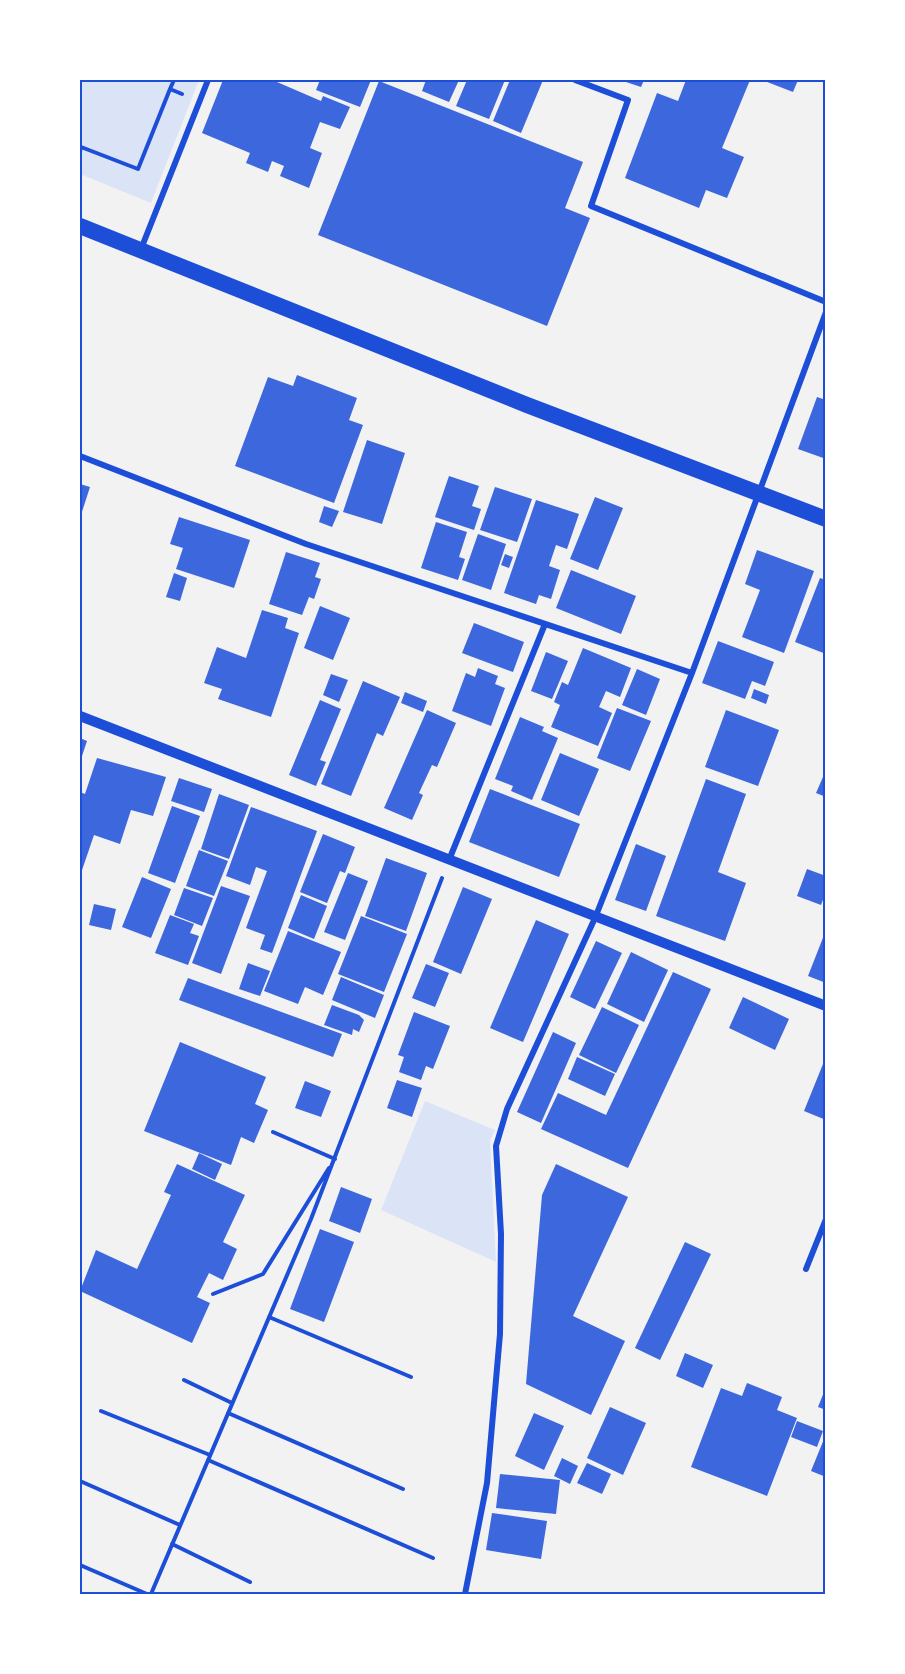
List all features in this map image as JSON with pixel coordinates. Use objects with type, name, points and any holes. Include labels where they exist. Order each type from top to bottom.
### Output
[{"type":"highway","points":[[80,226],[759,495],[825,519]]},
{"type":"street","points":[[141,249],[208,80]]},
{"type":"street","points":[[575,80],[628,100],[591,206],[825,302]]},
{"type":"street","points":[[465,1594],[487,1483],[500,1334],[501,1234],[496,1146],[507,1109],[596,918],[692,673],[825,312]]},
{"type":"street","points":[[80,456],[306,544],[692,673]]},
{"type":"street","points":[[448,861],[545,624]]},
{"type":"street","points":[[80,716],[825,1006]]},
{"type":"street","points":[[806,1269],[825,1219]]},
{"type":"path","points":[[80,151],[81,147],[138,169],[174,80]]},
{"type":"path","points":[[170,89],[199,101]]},
{"type":"path","points":[[80,1565],[149,1594],[335,1158],[448,861]]},
{"type":"path","points":[[273,1132],[335,1158]]},
{"type":"path","points":[[213,1294],[263,1274],[335,1158]]},
{"type":"path","points":[[268,1317],[411,1377]]},
{"type":"path","points":[[184,1380],[232,1402]]},
{"type":"path","points":[[101,1411],[433,1558]]},
{"type":"path","points":[[228,1413],[403,1489]]},
{"type":"path","points":[[80,1481],[180,1525]]},
{"type":"path","points":[[172,1544],[250,1582]]},
{"type":"shaded area","points":[[80,80],[199,80],[151,203],[80,174]]},
{"type":"shaded area","points":[[425,1101],[495,1130],[490,1141],[496,1262],[381,1210]]},
{"type":"building","points":[[223,80],[278,80],[277,82],[321,101],[323,96],[350,107],[340,129],[320,122],[310,148],[322,153],[309,188],[280,176],[284,166],[272,161],[268,172],[246,163],[250,153],[202,133]]},
{"type":"building","points":[[320,80],[371,80],[360,107],[316,90]]},
{"type":"building","points":[[426,80],[459,80],[449,102],[422,91]]},
{"type":"building","points":[[467,80],[505,80],[489,119],[456,106]]},
{"type":"building","points":[[510,80],[543,80],[521,133],[493,121]]},
{"type":"building","points":[[620,80],[644,80],[641,87]]},
{"type":"building","points":[[686,80],[750,80],[722,148],[744,157],[727,198],[706,190],[699,208],[625,178],[657,93],[678,101]]},
{"type":"building","points":[[762,80],[798,80],[793,92]]},
{"type":"building","points":[[379,81],[583,162],[565,208],[590,218],[547,326],[318,235]]},
{"type":"building","points":[[297,375],[357,398],[349,420],[363,425],[334,503],[235,466],[268,377],[293,386]]},
{"type":"building","points":[[817,397],[826,400],[826,459],[798,449]]},
{"type":"building","points":[[367,440],[405,453],[382,524],[343,512]]},
{"type":"building","points":[[449,476],[479,486],[472,506],[481,509],[474,530],[435,517]]},
{"type":"building","points":[[80,484],[90,487],[80,518]]},
{"type":"building","points":[[495,487],[532,499],[517,542],[480,530]]},
{"type":"building","points":[[595,497],[623,508],[598,570],[570,559]]},
{"type":"building","points":[[536,500],[579,514],[567,549],[556,545],[549,566],[560,570],[551,599],[539,595],[536,604],[504,593]]},
{"type":"building","points":[[324,506],[339,511],[332,527],[319,522]]},
{"type":"building","points":[[179,517],[250,540],[234,588],[176,569],[183,548],[170,544]]},
{"type":"building","points":[[436,522],[467,532],[459,557],[465,559],[458,580],[421,568]]},
{"type":"building","points":[[478,534],[506,544],[491,590],[462,580]]},
{"type":"building","points":[[757,550],[814,571],[784,653],[742,637],[760,590],[745,584]]},
{"type":"building","points":[[286,552],[320,563],[315,577],[321,579],[314,599],[309,597],[302,615],[269,604]]},
{"type":"building","points":[[505,554],[513,557],[509,568],[501,565]]},
{"type":"building","points":[[571,570],[636,596],[621,634],[556,608]]},
{"type":"building","points":[[174,573],[187,578],[180,601],[166,597]]},
{"type":"building","points":[[820,578],[826,580],[826,654],[795,642]]},
{"type":"building","points":[[320,606],[350,618],[333,660],[304,648]]},
{"type":"building","points":[[262,610],[288,618],[285,628],[299,633],[271,717],[218,699],[222,689],[204,683],[217,647],[246,658]]},
{"type":"building","points":[[474,623],[524,642],[513,672],[462,653]]},
{"type":"building","points":[[718,641],[774,662],[765,686],[752,681],[745,699],[702,683]]},
{"type":"building","points":[[583,648],[631,668],[620,697],[606,691],[599,707],[612,713],[598,746],[551,727],[560,705],[554,702],[562,682],[568,685]]},
{"type":"building","points":[[546,652],[568,661],[552,699],[531,691]]},
{"type":"building","points":[[478,668],[498,676],[495,684],[505,688],[491,726],[452,711],[466,673],[475,677]]},
{"type":"building","points":[[637,669],[660,679],[646,715],[622,705]]},
{"type":"building","points":[[331,674],[348,680],[339,702],[323,695]]},
{"type":"building","points":[[363,681],[400,697],[383,736],[377,733],[351,796],[321,784]]},
{"type":"building","points":[[754,689],[769,695],[766,704],[751,698]]},
{"type":"building","points":[[405,692],[427,701],[423,712],[401,703]]},
{"type":"building","points":[[320,700],[341,709],[320,760],[326,762],[316,786],[289,775]]},
{"type":"building","points":[[617,708],[651,721],[630,771],[597,758]]},
{"type":"building","points":[[427,710],[456,723],[437,767],[432,765],[419,793],[423,795],[412,820],[384,808]]},
{"type":"building","points":[[726,710],[779,730],[758,786],[705,767]]},
{"type":"building","points":[[520,717],[544,727],[542,731],[558,738],[532,800],[511,791],[513,786],[495,779]]},
{"type":"building","points":[[80,738],[87,741],[80,762]]},
{"type":"building","points":[[560,753],[599,769],[579,816],[541,800]]},
{"type":"building","points":[[97,758],[166,777],[153,816],[131,810],[120,844],[94,835],[80,876],[80,792],[85,794]]},
{"type":"building","points":[[826,770],[826,797],[816,793]]},
{"type":"building","points":[[179,778],[212,789],[204,812],[171,801]]},
{"type":"building","points":[[706,779],[746,794],[718,872],[746,883],[725,941],[656,916]]},
{"type":"building","points":[[490,789],[580,824],[559,877],[469,842]]},
{"type":"building","points":[[219,794],[249,805],[229,859],[201,849]]},
{"type":"building","points":[[172,806],[200,816],[175,883],[148,873]]},
{"type":"building","points":[[251,807],[317,831],[272,953],[260,949],[265,935],[246,928],[267,871],[256,867],[250,885],[226,876]]},
{"type":"building","points":[[323,834],[355,847],[345,873],[340,871],[327,903],[300,892]]},
{"type":"building","points":[[636,844],[666,856],[646,911],[615,900]]},
{"type":"building","points":[[199,850],[228,861],[214,896],[186,886]]},
{"type":"building","points":[[386,858],[427,873],[406,931],[365,916]]},
{"type":"building","points":[[807,869],[826,876],[826,892],[821,905],[797,896]]},
{"type":"building","points":[[348,873],[368,881],[345,940],[324,932]]},
{"type":"building","points":[[142,877],[171,889],[151,938],[122,927]]},
{"type":"building","points":[[221,886],[250,896],[221,974],[192,963]]},
{"type":"building","points":[[463,887],[492,899],[461,974],[433,962]]},
{"type":"building","points":[[184,888],[213,898],[202,926],[174,915]]},
{"type":"building","points":[[301,895],[327,906],[314,939],[288,928]]},
{"type":"building","points":[[94,904],[116,909],[111,930],[89,925]]},
{"type":"building","points":[[170,915],[194,924],[190,933],[199,936],[188,965],[155,953]]},
{"type":"building","points":[[361,916],[407,934],[384,992],[338,974]]},
{"type":"building","points":[[536,920],[569,934],[523,1042],[490,1028]]},
{"type":"building","points":[[826,930],[826,983],[808,976]]},
{"type":"building","points":[[288,931],[341,952],[323,995],[305,987],[298,1004],[264,991]]},
{"type":"building","points":[[596,941],[622,953],[595,1009],[570,997]]},
{"type":"building","points":[[631,952],[668,970],[644,1022],[607,1004]]},
{"type":"building","points":[[248,963],[270,971],[260,996],[239,989]]},
{"type":"building","points":[[426,964],[449,973],[435,1007],[412,998]]},
{"type":"building","points":[[673,972],[711,989],[628,1168],[541,1129],[558,1093],[606,1115]]},
{"type":"building","points":[[341,977],[384,995],[375,1018],[332,1000]]},
{"type":"building","points":[[188,978],[342,1034],[333,1057],[179,1000]]},
{"type":"building","points":[[743,997],[789,1019],[775,1050],[729,1028]]},
{"type":"building","points":[[332,1005],[359,1015],[364,1020],[359,1032],[353,1029],[352,1035],[324,1025]]},
{"type":"building","points":[[602,1007],[639,1025],[616,1073],[579,1055]]},
{"type":"building","points":[[414,1012],[450,1026],[433,1069],[426,1066],[421,1080],[399,1072],[404,1057],[398,1055]]},
{"type":"building","points":[[553,1032],[576,1043],[541,1123],[517,1112]]},
{"type":"building","points":[[180,1042],[266,1077],[255,1104],[268,1110],[254,1143],[241,1137],[231,1165],[144,1131]]},
{"type":"building","points":[[577,1057],[615,1074],[605,1096],[568,1079]]},
{"type":"building","points":[[826,1059],[826,1120],[804,1111]]},
{"type":"building","points":[[397,1080],[422,1088],[412,1117],[387,1108]]},
{"type":"building","points":[[305,1081],[331,1091],[321,1117],[295,1108]]},
{"type":"building","points":[[199,1153],[222,1164],[215,1180],[192,1169]]},
{"type":"building","points":[[177,1164],[245,1195],[223,1242],[237,1249],[223,1280],[209,1273],[197,1297],[210,1303],[192,1343],[80,1291],[96,1250],[137,1269],[171,1195],[164,1192]]},
{"type":"building","points":[[556,1164],[628,1197],[573,1316],[625,1341],[591,1415],[526,1384],[542,1195]]},
{"type":"building","points":[[341,1187],[372,1199],[360,1233],[329,1221]]},
{"type":"building","points":[[320,1229],[354,1242],[324,1322],[290,1309]]},
{"type":"building","points":[[685,1242],[711,1254],[660,1360],[635,1348]]},
{"type":"building","points":[[685,1353],[713,1365],[703,1388],[676,1376]]},
{"type":"building","points":[[747,1383],[782,1397],[777,1410],[797,1418],[767,1496],[691,1467],[721,1388],[742,1396]]},
{"type":"building","points":[[826,1387],[826,1410],[818,1407]]},
{"type":"building","points":[[610,1407],[646,1423],[623,1475],[587,1458]]},
{"type":"building","points":[[534,1413],[564,1426],[544,1470],[515,1456]]},
{"type":"building","points":[[797,1421],[823,1431],[817,1447],[791,1437]]},
{"type":"building","points":[[826,1434],[826,1477],[811,1471]]},
{"type":"building","points":[[562,1458],[578,1466],[570,1484],[554,1476]]},
{"type":"building","points":[[587,1463],[611,1474],[602,1494],[577,1483]]},
{"type":"building","points":[[500,1474],[560,1480],[556,1514],[496,1508]]},
{"type":"building","points":[[492,1513],[547,1521],[541,1559],[486,1550]]}]
